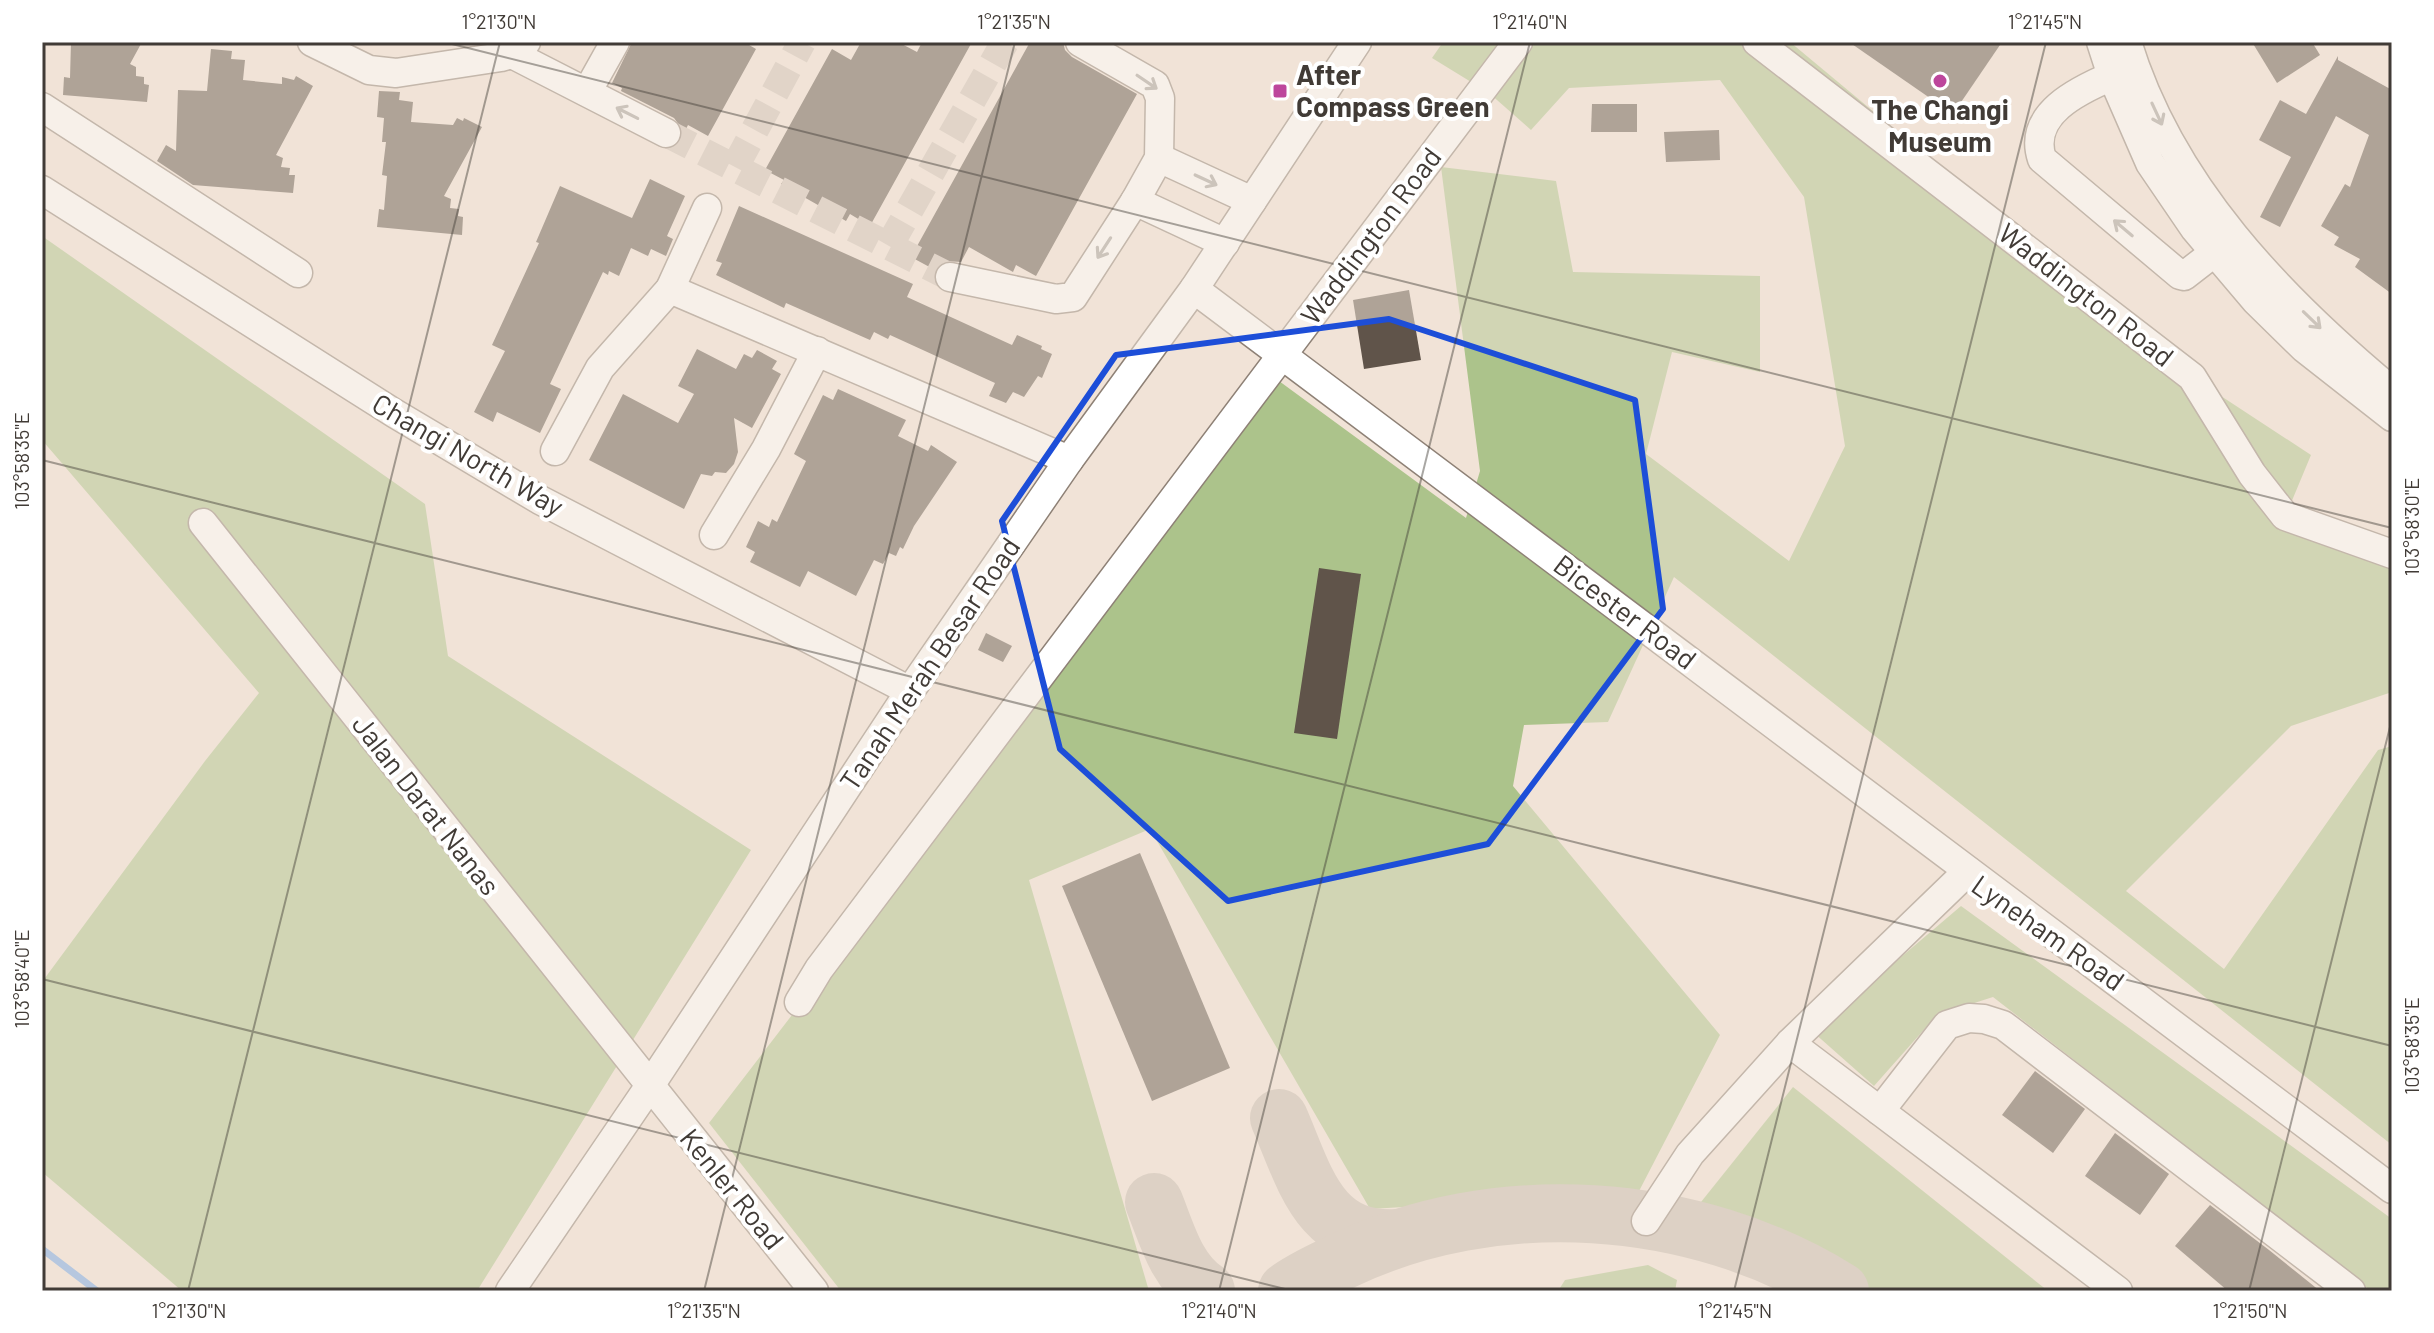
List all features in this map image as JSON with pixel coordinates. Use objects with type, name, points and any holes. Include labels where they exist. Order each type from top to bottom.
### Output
[{"type":"street","points":[[312,42],[369,70],[396,73],[519,48],[587,92],[666,133]]},
{"type":"street","points":[[587,92],[615,42]]},
{"type":"street","points":[[950,277],[1056,299],[1073,297],[1159,158],[1160,98],[1155,85],[1080,42]]},
{"type":"street","name":"Tanah Merah Besar Road","points":[[510,1291],[649,1087],[910,691],[1069,460],[1194,289],[1357,42]]},
{"type":"street","name":"Waddington Road","points":[[799,1002],[819,969],[1518,42]]},
{"type":"street","name":"Waddington Road","points":[[1757,42],[2192,377],[2252,474],[2285,516],[2392,554]]},
{"type":"street","points":[[2101,42],[2112,76],[2150,163],[2195,229],[2256,301],[2304,348],[2392,417]]},
{"type":"street","points":[[2127,42],[2135,68],[2176,154],[2215,214],[2270,279],[2392,391]]},
{"type":"street","points":[[2112,76],[2064,100],[2045,123],[2040,135],[2042,159],[2180,275],[2184,276],[2215,252]]},
{"type":"street","points":[[42,107],[298,273]]},
{"type":"street","points":[[1159,158],[1252,201]]},
{"type":"street","name":"Changi North Way","points":[[42,190],[394,413],[540,500],[910,691]]},
{"type":"street","points":[[1135,201],[1225,243]]},
{"type":"street","points":[[555,451],[600,368],[670,289],[707,208]]},
{"type":"street","points":[[670,289],[1069,460]]},
{"type":"street","name":"Bicester Road","points":[[1194,289],[1968,871]]},
{"type":"street","points":[[714,535],[766,449],[817,351]]},
{"type":"street","name":"Jalan Darat Nanas","points":[[203,523],[649,1087]]},
{"type":"street","name":"Lyneham Road","points":[[1646,1221],[1690,1154],[1790,1043],[1968,871],[2139,996],[2392,1189]]},
{"type":"street","points":[[1880,1111],[1947,1025],[1969,1018],[2003,1025],[2351,1291]]},
{"type":"street","points":[[1790,1043],[2118,1291]]},
{"type":"street","name":"Kenler Road","points":[[649,1087],[814,1291]]},
{"type":"highlighted area","points":[[1389,319],[1635,400],[1663,609],[1488,844],[1228,901],[1060,749],[1002,521],[1116,355]]},
{"type":"green space","points":[[1443,42],[1790,42],[2192,377],[2311,455],[2286,515],[2392,554],[2392,692],[2291,726],[2126,891],[2224,969],[2378,750],[2392,746],[2392,1145],[1674,577],[1608,722],[1524,725],[1513,786],[1720,1035],[1638,1193],[1370,1209],[1150,829],[1029,880],[1149,1291],[974,1291],[972,1288],[969,1291],[841,1291],[709,1123],[1279,381],[1466,518],[1480,471],[1441,167],[1556,181],[1573,272],[1760,276],[1760,372],[1672,352],[1646,454],[1789,561],[1845,446],[1804,197],[1720,80],[1569,88],[1531,130],[1489,93],[1432,58]]},
{"type":"green space","points":[[42,236],[425,504],[448,656],[751,850],[477,1291],[182,1291],[42,1172],[42,982],[259,693],[42,440]]},
{"type":"green space","points":[[1961,906],[2392,1219],[2392,1291],[2371,1291],[1993,997],[1937,1015],[1874,1086],[1813,1032]]},
{"type":"green space","points":[[1793,1087],[2048,1291],[1838,1291],[1701,1202]]},
{"type":"green space","points":[[1648,1265],[1677,1280],[1675,1291],[1558,1291],[1565,1280]]},
{"type":"building","points":[[71,42],[142,42],[130,64],[136,67],[136,76],[144,77],[144,84],[149,85],[147,102],[63,95],[64,77],[70,78]]},
{"type":"building","points":[[632,42],[744,42],[756,49],[708,136],[688,125],[685,131],[674,118],[621,91],[622,88],[612,83]]},
{"type":"building","points":[[861,42],[898,42],[917,52],[922,42],[972,42],[870,226],[850,214],[846,221],[781,184],[784,180],[765,170],[832,49],[851,60]]},
{"type":"building","points":[[1030,42],[1063,42],[1065,50],[1072,57],[1137,94],[1036,276],[1016,265],[1013,272],[969,247],[961,262],[945,261],[935,270],[911,257]]},
{"type":"building","name":"The Changi Museum","points":[[1849,42],[2002,42],[1953,114]]},
{"type":"building","points":[[2252,42],[2312,42],[2320,55],[2277,83]]},
{"type":"building","points":[[211,49],[232,51],[231,59],[245,60],[243,80],[282,84],[282,77],[294,80],[296,76],[313,86],[276,155],[283,158],[281,167],[290,168],[289,175],[295,175],[293,193],[193,185],[157,161],[166,145],[176,151],[178,90],[207,91]]},
{"type":"building","points":[[2338,56],[2338,60],[2392,90],[2392,294],[2355,267],[2360,259],[2334,245],[2339,237],[2321,226],[2345,184],[2350,187],[2369,135],[2336,116],[2280,227],[2260,217],[2291,157],[2259,140],[2280,100],[2306,114]]},
{"type":"building","points":[[379,91],[400,92],[399,100],[413,102],[411,122],[453,125],[457,118],[463,121],[464,118],[482,127],[444,196],[451,199],[450,208],[459,209],[458,216],[463,217],[462,235],[377,227],[379,209],[384,210],[387,176],[382,175],[386,142],[382,142],[384,118],[377,117]]},
{"type":"building","points":[[1592,104],[1637,104],[1637,132],[1591,132]]},
{"type":"building","points":[[1719,130],[1720,160],[1666,162],[1664,132]]},
{"type":"building","points":[[650,179],[685,196],[667,236],[673,239],[666,256],[651,249],[648,256],[631,248],[619,276],[609,271],[608,275],[603,272],[550,384],[561,389],[540,433],[497,412],[493,422],[474,412],[505,351],[492,345],[539,243],[536,242],[560,186],[632,218]]},
{"type":"building","points":[[739,206],[913,284],[907,297],[1012,345],[1017,335],[1042,346],[1041,349],[1052,354],[1042,378],[1038,376],[1024,397],[1013,392],[1006,403],[989,396],[995,383],[890,335],[888,339],[874,332],[870,340],[786,303],[784,308],[716,275],[722,263],[716,261]]},
{"type":"building","points":[[1409,290],[1421,360],[1364,369],[1353,300]]},
{"type":"building","points":[[697,349],[736,369],[744,354],[752,358],[757,350],[777,361],[772,369],[781,374],[752,428],[734,418],[738,452],[734,464],[726,473],[715,472],[712,476],[701,474],[684,509],[589,460],[623,394],[678,423],[694,394],[678,386]]},
{"type":"building","points":[[838,389],[906,420],[898,436],[928,451],[931,445],[957,462],[914,526],[903,549],[900,547],[896,556],[889,553],[883,564],[874,560],[856,596],[808,571],[800,587],[750,562],[755,552],[746,547],[758,521],[769,527],[772,519],[777,522],[806,461],[794,454],[823,395],[833,400]]},
{"type":"building","points":[[1319,568],[1361,574],[1337,739],[1294,733]]},
{"type":"building","points":[[986,633],[1012,646],[1003,662],[978,650]]},
{"type":"building","points":[[1140,853],[1230,1068],[1152,1101],[1062,886]]},
{"type":"building","points":[[2035,1071],[2085,1109],[2053,1153],[2002,1115]]},
{"type":"building","points":[[2115,1133],[2169,1174],[2140,1215],[2085,1176]]},
{"type":"building","points":[[2210,1205],[2320,1291],[2228,1291],[2175,1246]]},
{"type":"waterway","points":[[42,1249],[97,1291]]},
{"type":"taxiway","points":[[1279,1118],[1307,1183],[1332,1218],[1349,1230],[1371,1237],[1398,1238]]},
{"type":"taxiway","points":[[1154,1202],[1180,1262],[1206,1291]]},
{"type":"taxiway","points":[[1287,1291],[1340,1262],[1400,1238],[1463,1222],[1528,1214],[1593,1214],[1659,1222],[1722,1238],[1783,1261],[1840,1291]]},
{"type":"tunnel","points":[[735,167],[802,42]]},
{"type":"tunnel","points":[[889,246],[1005,42]]},
{"type":"tunnel","points":[[666,133],[950,277]]},
{"type":"place","name":"The Changi Museum","points":[[1940,81]]},
{"type":"place","name":"After Compass Green","points":[[1280,91]]}]
